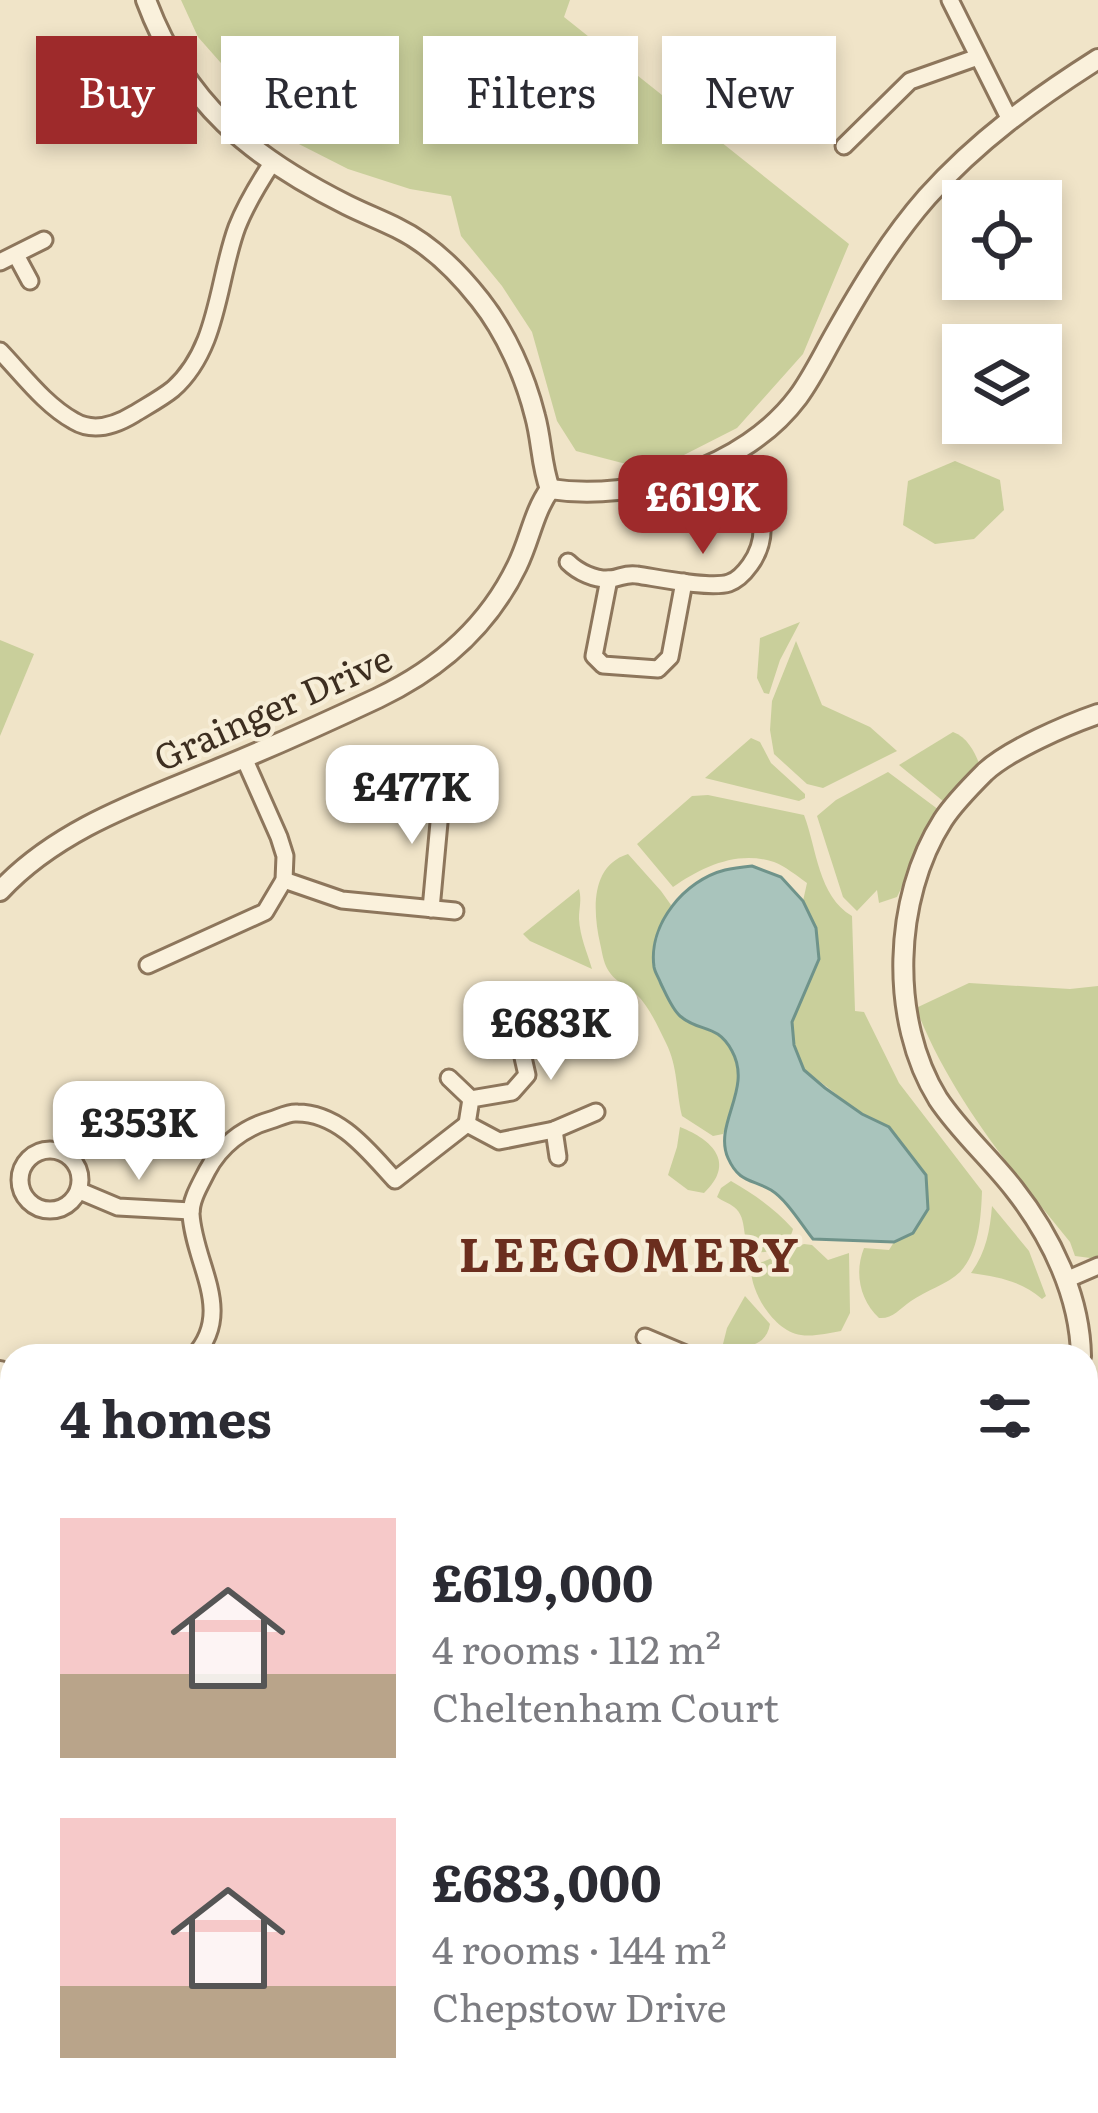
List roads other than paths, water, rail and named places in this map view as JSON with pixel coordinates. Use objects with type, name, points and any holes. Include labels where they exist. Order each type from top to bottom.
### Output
[{"type":"street","points":[[146,0],[160,39],[182,74],[232,131],[272,163],[347,206],[403,230],[442,257],[482,302],[518,364],[536,419],[542,468],[550,489],[573,492],[623,490],[678,477],[709,466],[749,442],[797,399],[872,270],[926,198],[1009,118],[1098,59]]},
{"type":"street","points":[[950,0],[1009,118]]},
{"type":"street","points":[[844,146],[910,81],[978,57]]},
{"type":"street","points":[[0,351],[55,408],[78,424],[96,428],[124,421],[173,388],[207,339],[236,229],[272,163]]},
{"type":"street","points":[[30,281],[8,259],[44,240]]},
{"type":"street","points":[[568,562],[578,572],[609,579],[624,573],[728,584],[741,576],[761,544],[763,524],[755,494],[731,455]]},
{"type":"street","name":"Grainger Drive","points":[[0,891],[16,873],[75,832],[408,684],[464,643],[498,603],[550,489]]},
{"type":"street","points":[[609,579],[594,656],[603,665],[658,669],[670,657],[684,582]]},
{"type":"street","points":[[1081,1344],[1066,1280],[1053,1249],[1026,1206],[937,1096],[913,1041],[902,986],[910,901],[944,818],[989,769],[1058,728],[1097,717]]},
{"type":"street","points":[[148,965],[265,912],[284,880],[285,856],[279,837],[244,758]]},
{"type":"street","points":[[431,909],[442,790]]},
{"type":"street","points":[[284,880],[342,901],[455,911]]},
{"type":"street","points":[[471,1099],[512,1092],[527,1075],[522,1053],[502,1031]]},
{"type":"street","points":[[448,1078],[471,1099]]},
{"type":"street","points":[[203,1344],[211,1331],[212,1300],[191,1211],[218,1150],[258,1124],[296,1112],[327,1120],[355,1136],[400,1186],[467,1124],[471,1099]]},
{"type":"street","points":[[467,1124],[499,1142],[554,1130],[596,1112]]},
{"type":"street","points":[[554,1130],[558,1157]]},
{"type":"street","points":[[40,1150],[66,1153],[78,1166],[80,1192],[58,1209],[33,1206],[22,1192],[20,1169],[40,1150]]},
{"type":"street","points":[[80,1192],[118,1207],[191,1211]]},
{"type":"street","points":[[1066,1280],[1098,1266]]},
{"type":"street","points":[[645,1336],[663,1344]]},
{"type":"water","points":[[752,866],[781,877],[803,901],[816,928],[819,959],[792,1022],[794,1045],[804,1070],[862,1114],[889,1127],[926,1175],[928,1209],[913,1233],[894,1242],[813,1239],[777,1194],[737,1172],[725,1145],[738,1079],[732,1051],[720,1036],[677,1013],[655,971],[657,935],[683,894],[710,875]]},
{"type":"district","name":"LEEGOMERY","points":[[630,1251]]}]
